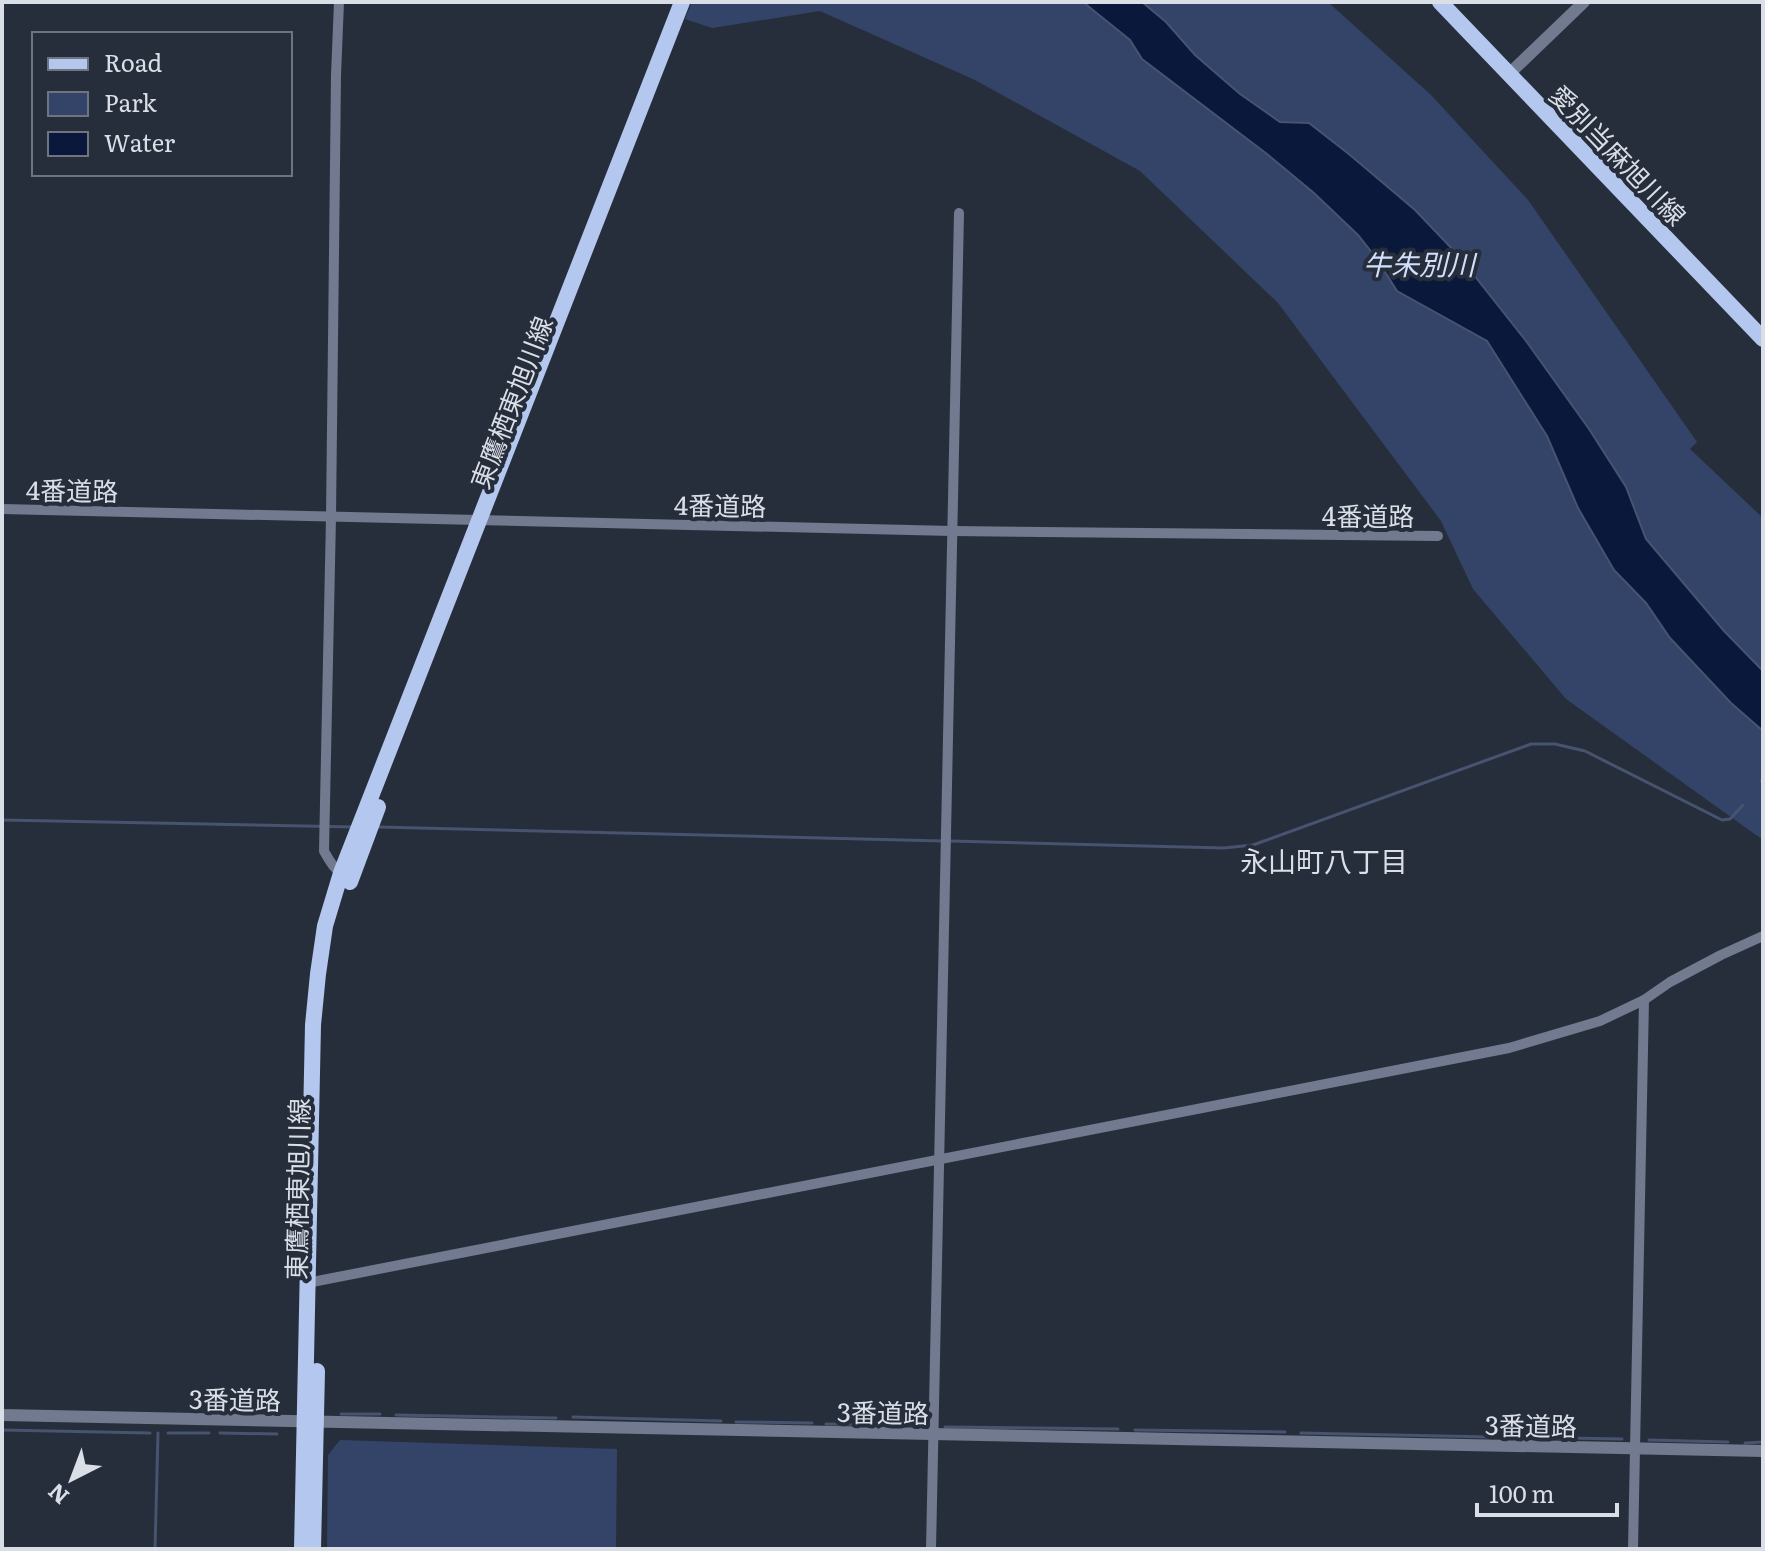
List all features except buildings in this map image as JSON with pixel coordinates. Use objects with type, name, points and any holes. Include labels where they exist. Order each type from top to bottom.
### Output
[{"type":"main road","name":"東鷹栖東旭川線","points":[[302,1549],[310,1422],[323,1024],[328,975],[346,875],[682,2]]},
{"type":"main road","name":"東鷹栖東旭川線","points":[[484,520],[692,2]]},
{"type":"main road","name":"愛別当麻旭川線","points":[[1440,2],[1763,339]]},
{"type":"main road","name":"東鷹栖東旭川線","points":[[310,1422],[313,1549]]},
{"type":"street","points":[[339,2],[324,851],[346,875]]},
{"type":"street","points":[[1509,74],[1584,2]]},
{"type":"street","points":[[931,1549],[959,213]]},
{"type":"street","name":"4番道路","points":[[2,509],[952,531],[1438,536]]},
{"type":"street","points":[[313,1282],[1509,1048],[1600,1021],[1763,936]]},
{"type":"street","points":[[1633,1549],[1644,1000]]},
{"type":"street","name":"3番道路","points":[[2,1415],[1763,1451]]},
{"type":"green space","points":[[692,2],[1083,2],[1130,40],[1142,59],[1314,192],[1358,235],[1397,291],[1487,341],[1547,436],[1578,508],[1614,570],[1646,603],[1670,638],[1731,703],[1763,731],[1763,840],[1566,699],[1473,589],[1441,521],[1278,303],[1140,171],[975,80],[820,11],[712,28],[685,19]]},
{"type":"green space","points":[[1142,2],[1328,2],[1431,95],[1528,200],[1697,442],[1690,449],[1763,518],[1763,671],[1724,631],[1646,539],[1626,487],[1589,429],[1526,341],[1458,255],[1415,210],[1309,123],[1280,122],[1240,94]]},
{"type":"green space","points":[[340,1440],[617,1449],[616,1549],[327,1549],[328,1455]]},
{"type":"water","name":"牛朱別川","points":[[1083,2],[1142,2],[1240,94],[1280,122],[1309,123],[1415,210],[1458,255],[1526,341],[1589,429],[1626,487],[1646,539],[1724,631],[1763,671],[1763,731],[1731,703],[1670,638],[1646,603],[1614,570],[1578,508],[1547,436],[1487,341],[1397,291],[1358,235],[1314,193],[1142,59],[1130,40]]},
{"type":"waterway","points":[[950,841],[1224,848],[1253,845],[1531,744],[1555,744],[1585,751],[1722,820],[1730,819],[1743,805]]},
{"type":"waterway","points":[[2,820],[354,827]]},
{"type":"waterway","points":[[378,827],[942,841]]},
{"type":"waterway","points":[[341,1414],[380,1414]]},
{"type":"waterway","points":[[396,1415],[556,1418]]},
{"type":"waterway","points":[[573,1417],[721,1421]]},
{"type":"waterway","points":[[736,1422],[812,1423]]},
{"type":"waterway","points":[[826,1424],[925,1425]]},
{"type":"waterway","points":[[945,1427],[1118,1429]]},
{"type":"waterway","points":[[2,1430],[150,1433]]},
{"type":"waterway","points":[[1135,1430],[1285,1432]]},
{"type":"waterway","points":[[155,1549],[158,1433]]},
{"type":"waterway","points":[[168,1433],[209,1433]]},
{"type":"waterway","points":[[220,1433],[277,1434]]},
{"type":"waterway","points":[[1301,1433],[1490,1437]]},
{"type":"waterway","points":[[1506,1437],[1622,1439]]},
{"type":"waterway","points":[[1649,1440],[1728,1442]]},
{"type":"waterway","points":[[1745,1443],[1763,1442]]},
{"type":"district","name":"永山町八丁目","points":[[1324,860]]}]
